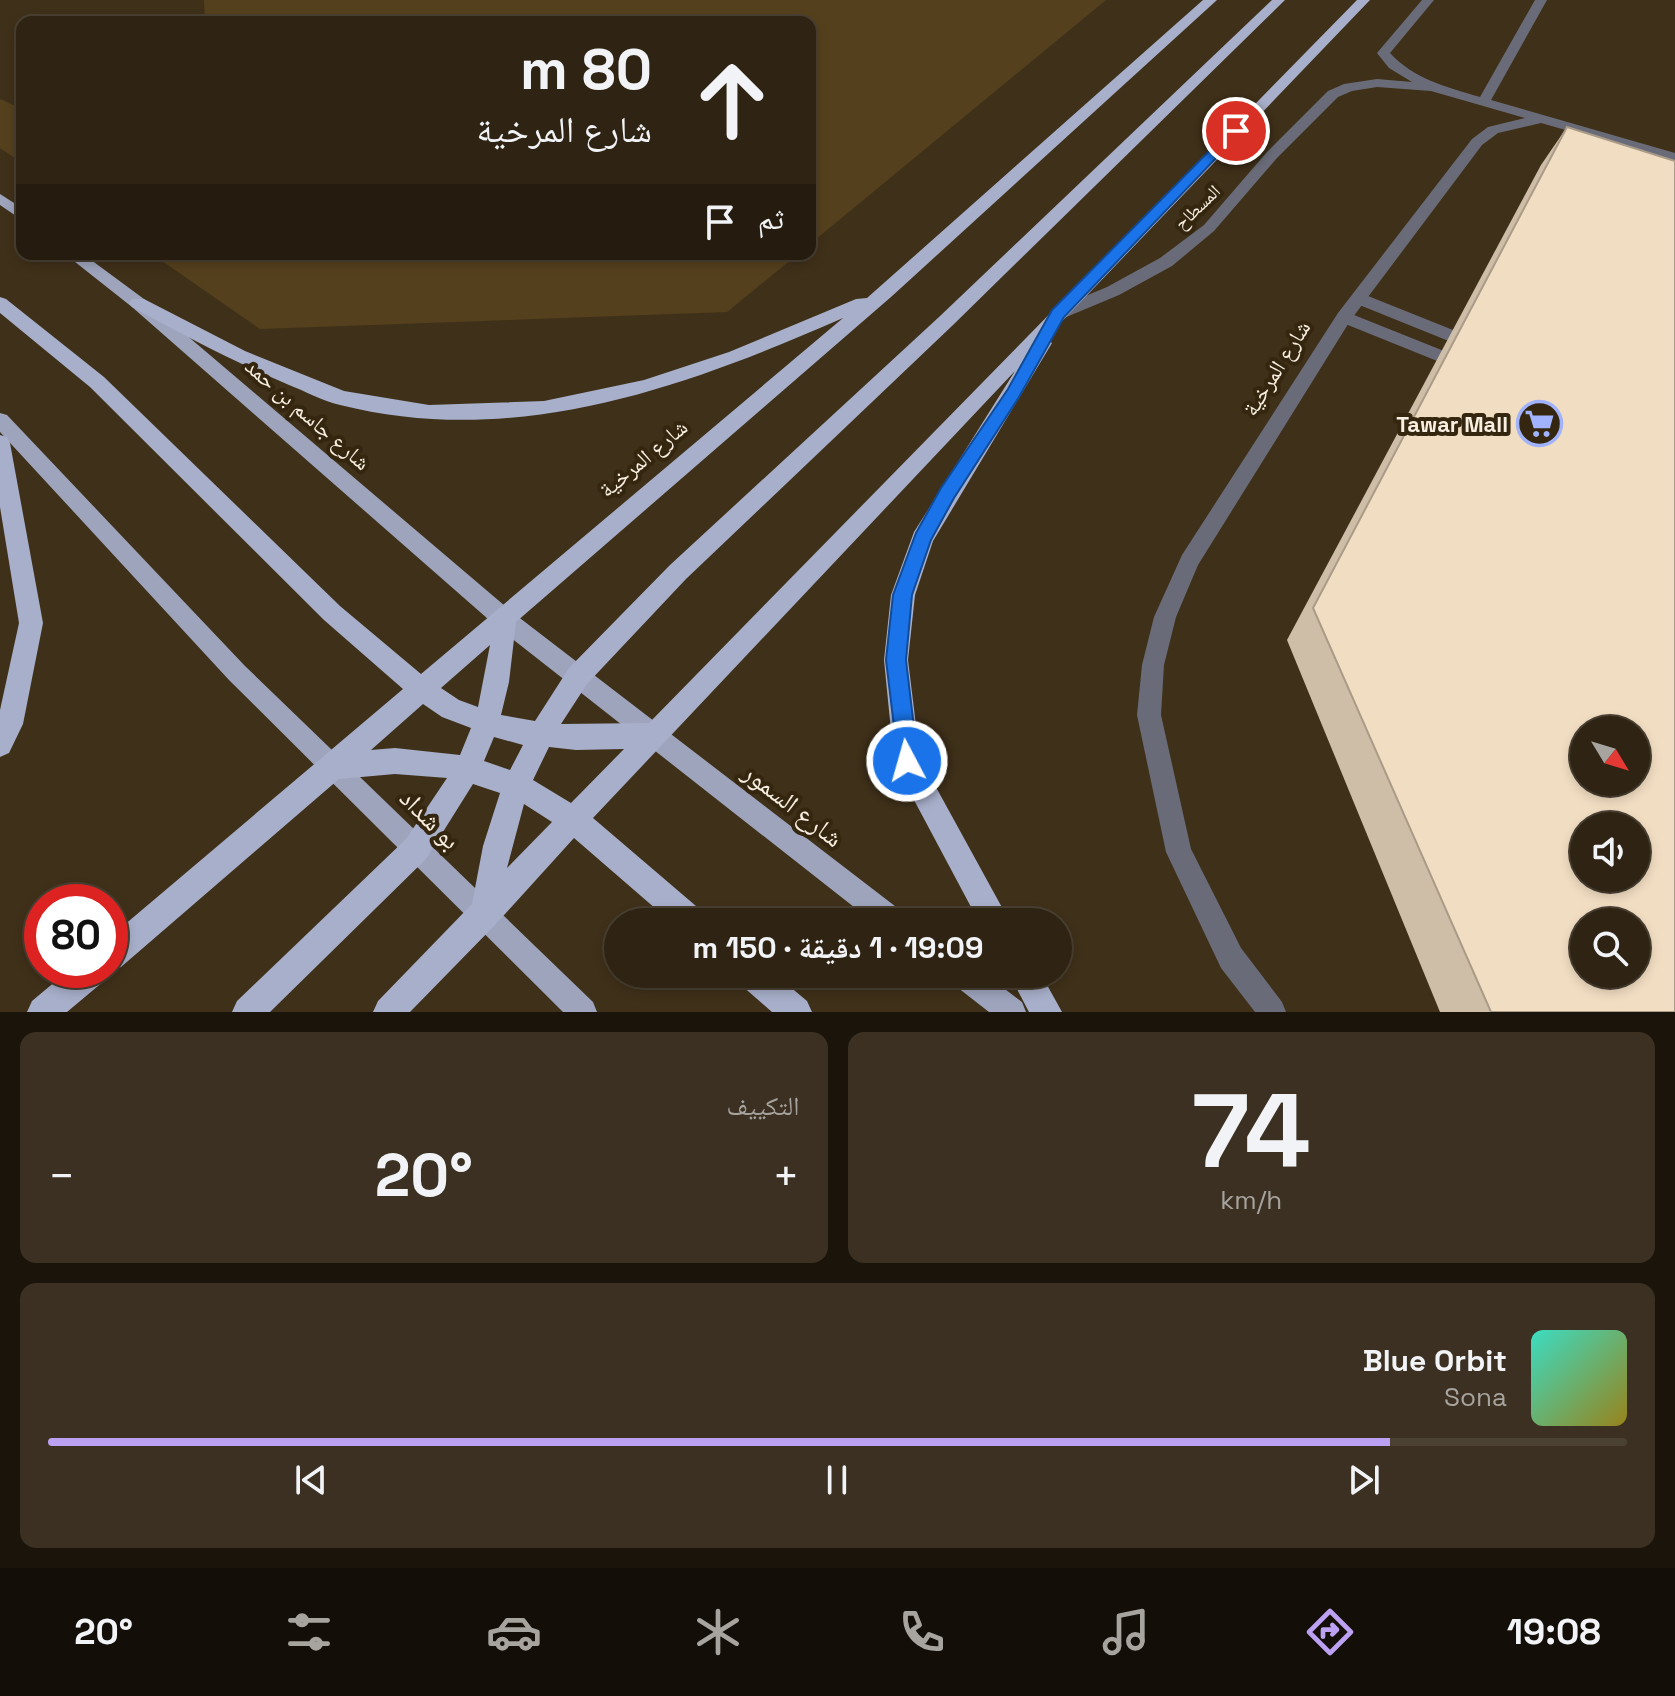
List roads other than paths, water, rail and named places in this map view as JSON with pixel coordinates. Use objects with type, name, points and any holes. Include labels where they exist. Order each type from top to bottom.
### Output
[{"type":"highway","name":"شارع المرخية","points":[[128,941],[885,293],[1211,0]]},
{"type":"highway","points":[[485,915],[497,846],[517,784],[540,735],[578,676],[678,572],[1279,0]]},
{"type":"highway","points":[[389,1012],[1058,314],[1364,0]]},
{"type":"highway","points":[[138,303],[238,356],[341,398],[429,412],[544,408],[646,387],[736,357],[885,293]]},
{"type":"highway","points":[[0,303],[97,382],[332,613],[421,689],[451,709],[487,724],[540,735],[590,739],[654,735]]},
{"type":"highway","points":[[987,908],[907,761],[896,660],[903,595],[922,539],[1058,314]]},
{"type":"highway","points":[[0,443],[31,623],[10,724],[0,744]]},
{"type":"highway","points":[[248,1012],[416,849],[437,822],[469,767],[487,724],[501,669],[504,619]]},
{"type":"highway","points":[[333,766],[402,760],[469,767],[517,784],[575,819],[677,908]]},
{"type":"highway","points":[[43,1012],[72,988]]},
{"type":"highway","points":[[768,988],[796,1012]]},
{"type":"highway","points":[[1032,988],[1046,1012]]},
{"type":"main road","points":[[0,198],[16,210]]},
{"type":"main road","name":"شارع جاسم بن حمد","points":[[81,260],[138,303],[504,619]]},
{"type":"main road","points":[[0,420],[237,673],[333,766]]},
{"type":"main road","points":[[504,619],[654,735]]},
{"type":"main road","name":"شارع السمور","points":[[654,735],[877,908]]},
{"type":"main road","name":"بو شداد","points":[[333,766],[485,915]]},
{"type":"main road","points":[[485,915],[583,1012]]},
{"type":"main road","points":[[981,988],[1012,1012]]},
{"type":"street","name":"المسطاح","points":[[1428,0],[1383,53],[1404,72],[1432,87],[1483,103],[1675,157]]},
{"type":"street","points":[[1483,103],[1541,0]]},
{"type":"street","name":"المسطاح","points":[[1058,314],[1113,291],[1166,262],[1209,228],[1272,155],[1333,94],[1349,87],[1377,83],[1432,87]]},
{"type":"street","name":"المسطاح","points":[[1539,119],[1566,132],[1675,168]]},
{"type":"street","name":"شارع المرخية","points":[[1272,1012],[1231,958],[1179,852],[1149,715],[1153,665],[1165,617],[1189,561],[1358,298],[1477,142],[1493,130],[1539,119]]},
{"type":"street","points":[[1344,317],[1482,368],[1358,298]]},
{"type":"place","name":"Tawar Mall","points":[[1539,424]]}]
